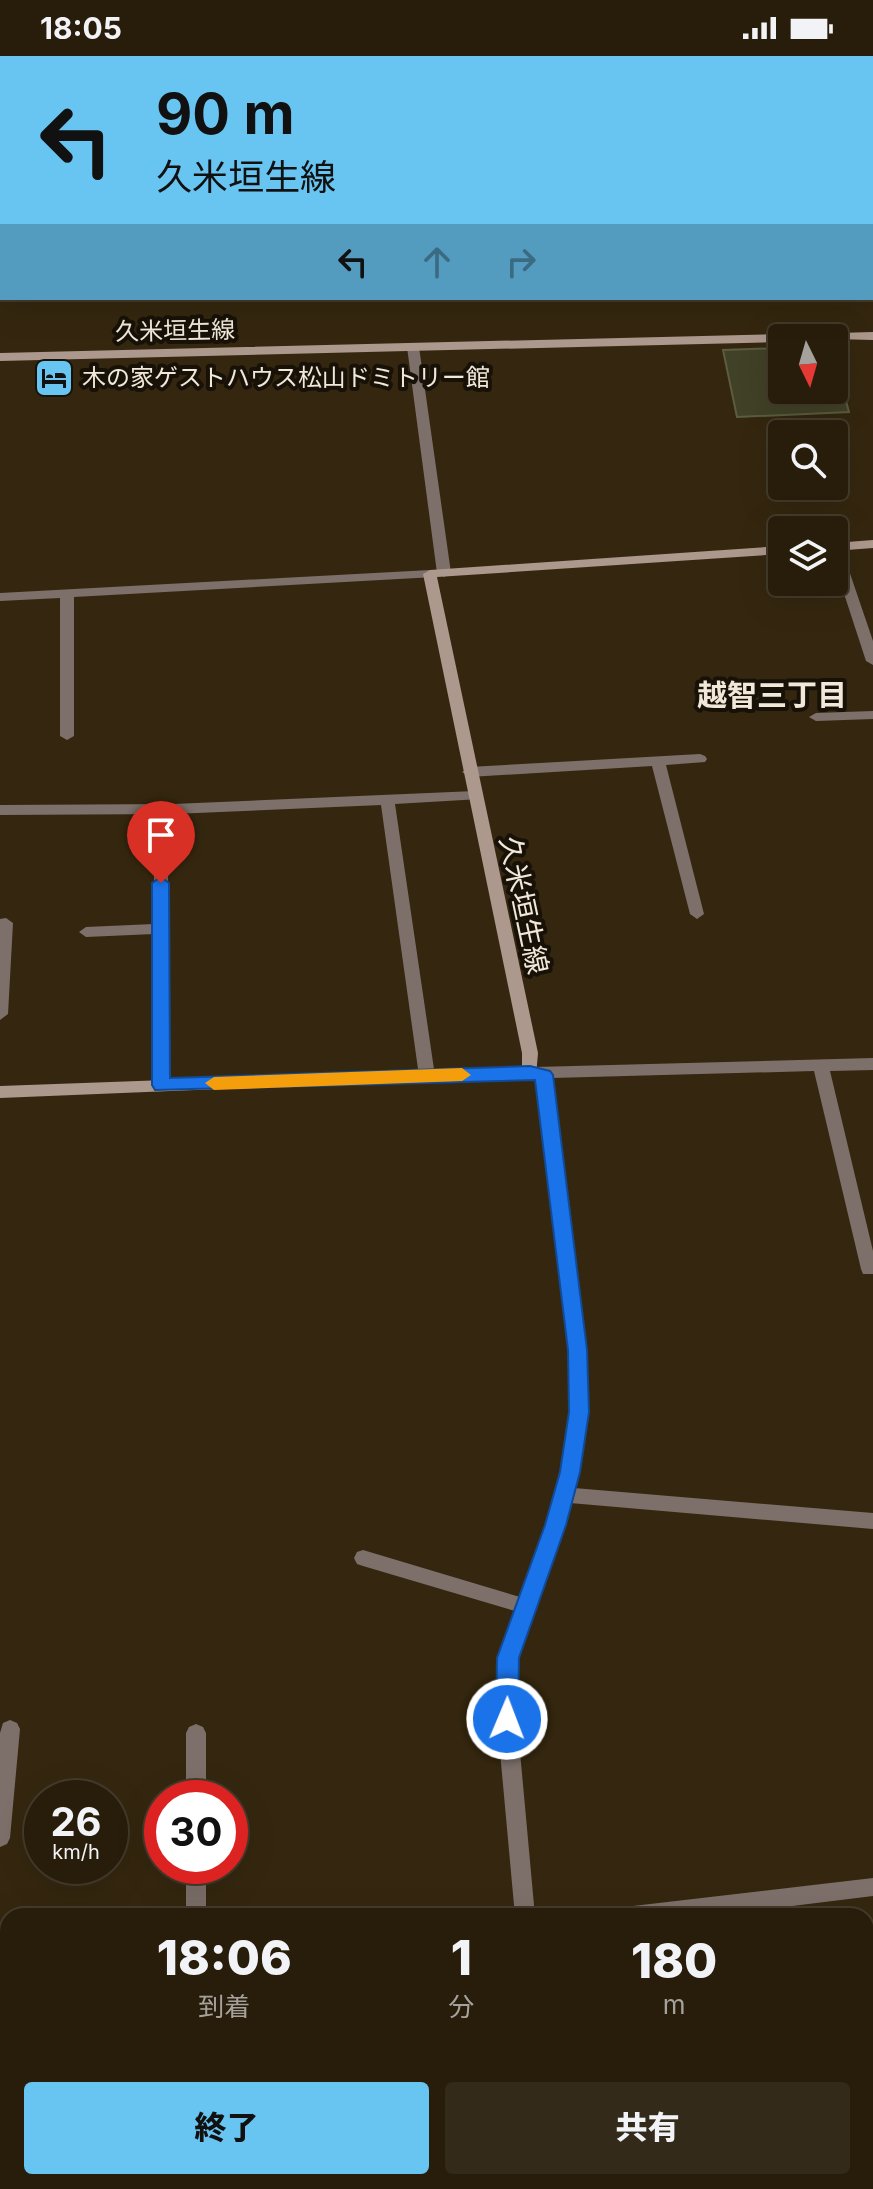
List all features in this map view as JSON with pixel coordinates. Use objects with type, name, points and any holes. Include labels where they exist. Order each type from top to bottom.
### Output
[{"type":"main road","points":[[848,337],[873,336]]},
{"type":"main road","name":"久米垣生線","points":[[0,357],[768,338]]},
{"type":"main road","points":[[848,546],[873,544]]},
{"type":"main road","points":[[437,574],[768,551]]},
{"type":"main road","name":"久米垣生線","points":[[437,574],[469,772],[537,1074]]},
{"type":"main road","points":[[0,1092],[537,1074]]},
{"type":"street","points":[[0,597],[437,574],[413,347]]},
{"type":"street","points":[[848,588],[873,661]]},
{"type":"street","points":[[67,593],[67,736]]},
{"type":"street","points":[[816,717],[873,715]]},
{"type":"street","points":[[469,772],[700,759]]},
{"type":"street","points":[[658,761],[697,914]]},
{"type":"street","points":[[0,810],[173,809],[475,796]]},
{"type":"street","points":[[387,800],[427,1076]]},
{"type":"street","points":[[161,860],[161,1085]]},
{"type":"street","points":[[0,924],[6,923],[0,1014]]},
{"type":"street","points":[[86,932],[161,929]]},
{"type":"street","points":[[524,1908],[507,1719],[508,1658],[563,1495],[579,1412],[577,1350],[537,1074],[873,1064]]},
{"type":"street","points":[[821,1066],[869,1269]]},
{"type":"street","points":[[563,1495],[873,1521]]},
{"type":"street","points":[[363,1558],[527,1607]]},
{"type":"street","points":[[0,1838],[10,1729]]},
{"type":"street","points":[[196,1733],[196,1780]]},
{"type":"street","points":[[196,1884],[196,1908]]},
{"type":"street","points":[[699,1908],[873,1887]]},
{"type":"building","points":[[768,348],[768,404],[847,404],[849,412],[737,417],[723,350]]},
{"type":"slow traffic","points":[[214,1083],[462,1075]]},
{"type":"place","name":"木の家ゲストハウス松山ドミトリー館","points":[[54,378]]},
{"type":"district","name":"越智三丁目","points":[[772,696]]},
{"type":"route","points":[[161,883],[161,1085],[530,1072],[544,1075],[577,1350],[579,1412],[570,1472],[555,1525],[508,1658],[507,1719]]}]
